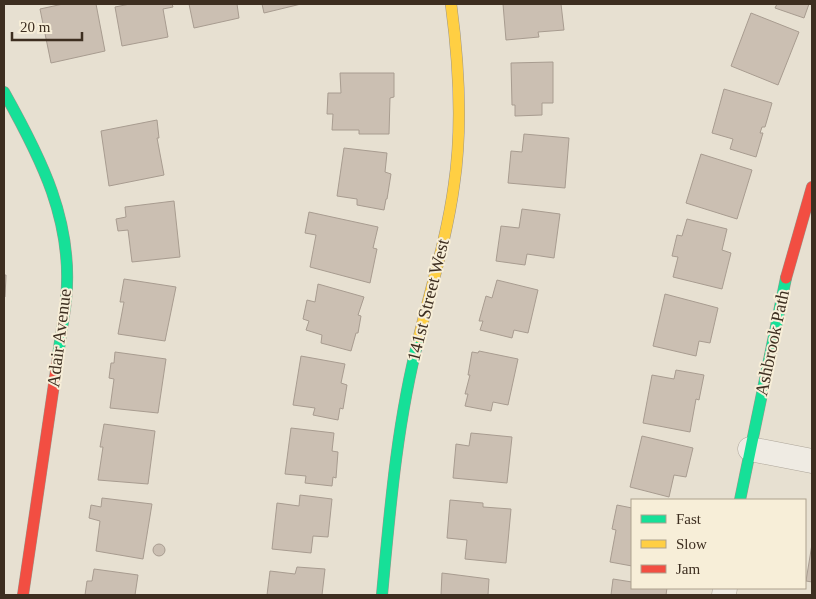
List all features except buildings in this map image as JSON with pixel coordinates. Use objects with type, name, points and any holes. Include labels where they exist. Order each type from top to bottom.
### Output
[{"type":"street","name":"141st Street West","points":[[382,595],[394,471],[404,403],[416,344],[436,277],[450,210],[460,128],[457,42],[451,4]]},
{"type":"street","name":"Adair Avenue","points":[[4,92],[35,147],[50,184],[60,219],[66,258],[66,299],[23,595]]},
{"type":"street","name":"Ashbrook Path","points":[[740,499],[782,291],[812,187]]},
{"type":"street","points":[[750,449],[812,461]]},
{"type":"traffic: fast","points":[[4,92],[42,166],[60,217],[67,271],[66,300],[58,357]]},
{"type":"traffic: fast","points":[[740,499],[786,278]]},
{"type":"traffic: fast","points":[[382,595],[391,498],[400,433],[411,369],[419,337]]},
{"type":"traffic: slow","points":[[419,337],[447,224],[457,162],[459,95],[451,4]]},
{"type":"traffic: jam","points":[[786,278],[812,187]]},
{"type":"traffic: jam","points":[[23,595],[58,357]]}]
